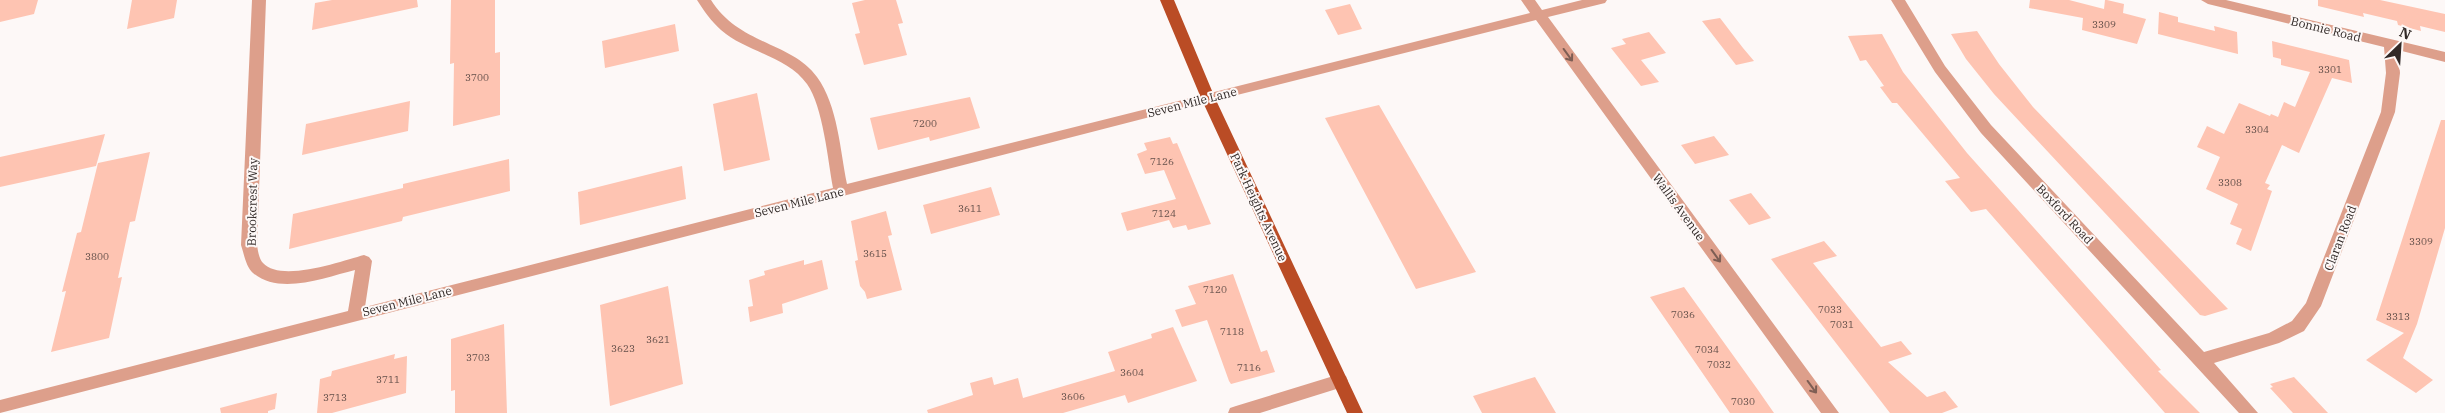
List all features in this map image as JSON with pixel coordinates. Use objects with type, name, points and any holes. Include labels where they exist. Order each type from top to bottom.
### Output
[{"type":"main road","name":"Park Heights Avenue","points":[[1167,0],[1208,98],[1355,413]]},
{"type":"street","name":"Brookcrest Way","points":[[260,0],[248,245],[257,269],[269,275],[282,278],[364,261],[356,314]]},
{"type":"street","points":[[704,0],[719,23],[749,42],[791,63],[812,80],[818,89],[841,191]]},
{"type":"street","name":"Wallis Avenue","points":[[1528,0],[1831,413]]},
{"type":"street","name":"Seven Mile Lane","points":[[0,406],[356,314],[1600,0]]},
{"type":"street","name":"Boxford Road","points":[[1898,0],[1940,69],[1986,129],[2250,413]]},
{"type":"street","name":"Bonnie Road","points":[[2208,0],[2445,57]]},
{"type":"street","name":"Claran Road","points":[[2201,360],[2273,338],[2298,326],[2313,306],[2388,112],[2393,73],[2391,45]]},
{"type":"street","points":[[1236,413],[1340,381]]},
{"type":"building","points":[[0,0],[38,0],[34,14],[0,22]]},
{"type":"building","points":[[132,0],[177,0],[174,18],[127,29]]},
{"type":"building","points":[[332,0],[417,0],[418,7],[312,30],[315,3]]},
{"type":"building","points":[[451,0],[495,0],[495,53],[500,52],[500,115],[453,126],[454,63],[450,64]]},
{"type":"building","points":[[865,0],[896,0],[903,23],[898,24],[907,55],[864,65],[855,34],[860,33],[852,3]]},
{"type":"building","points":[[2030,0],[2069,0],[2104,9],[2105,0],[2107,0],[2124,4],[2123,13],[2146,19],[2137,44],[2082,30],[2083,18],[2029,8]]},
{"type":"building","points":[[2318,0],[2380,0],[2445,14],[2445,32],[2420,26],[2421,31],[2398,25],[2397,21],[2363,13],[2364,17],[2318,6]]},
{"type":"building","points":[[1350,4],[1362,29],[1338,35],[1325,10]]},
{"type":"building","points":[[2159,12],[2178,17],[2178,22],[2215,31],[2214,26],[2237,32],[2238,54],[2158,34]]},
{"type":"building","points":[[1720,18],[1754,61],[1736,65],[1702,21]]},
{"type":"building","points":[[675,24],[679,51],[605,68],[602,41]]},
{"type":"building","points":[[1977,31],[1999,64],[2033,107],[2228,309],[2205,316],[2200,315],[1994,94],[1966,59],[1951,34]]},
{"type":"building","points":[[1649,32],[1666,53],[1641,60],[1659,82],[1641,86],[1611,48],[1626,44],[1622,39]]},
{"type":"building","points":[[1882,34],[1903,72],[1967,153],[2161,370],[2158,371],[2200,413],[2165,413],[1986,209],[1971,212],[1945,181],[1960,178],[1897,103],[1892,103],[1880,87],[1884,86],[1866,60],[1860,61],[1848,36]]},
{"type":"building","points":[[2272,41],[2349,60],[2352,83],[2332,78],[2299,153],[2282,145],[2265,183],[2270,185],[2267,189],[2272,191],[2251,251],[2236,244],[2242,229],[2230,224],[2238,204],[2206,189],[2220,157],[2197,147],[2207,126],[2224,134],[2239,103],[2270,116],[2271,114],[2278,117],[2284,102],[2295,107],[2310,72],[2281,65],[2281,59],[2273,57]]},
{"type":"building","points":[[757,93],[770,160],[724,171],[713,104]]},
{"type":"building","points":[[970,97],[980,128],[930,141],[929,137],[878,150],[870,118]]},
{"type":"building","points":[[410,101],[408,131],[302,155],[306,124]]},
{"type":"building","points":[[1379,105],[1476,272],[1416,289],[1325,118]]},
{"type":"building","points":[[2441,120],[2445,120],[2445,228],[2417,324],[2403,358],[2433,380],[2416,393],[2366,360],[2404,333],[2376,320]]},
{"type":"building","points":[[105,134],[96,166],[0,187],[0,157]]},
{"type":"building","points":[[1714,136],[1729,155],[1695,164],[1681,145]]},
{"type":"building","points":[[1170,137],[1173,144],[1177,143],[1211,224],[1188,230],[1186,225],[1173,228],[1169,220],[1127,231],[1121,213],[1176,199],[1164,170],[1145,174],[1137,154],[1147,150],[1144,143]]},
{"type":"building","points":[[150,152],[135,221],[130,222],[118,278],[122,277],[109,338],[51,352],[66,291],[62,292],[77,233],[81,232],[98,163]]},
{"type":"building","points":[[509,159],[510,191],[403,217],[402,221],[289,249],[293,214],[403,188],[403,184]]},
{"type":"building","points":[[682,166],[686,199],[580,225],[578,192]]},
{"type":"building","points":[[991,187],[1000,215],[931,234],[923,205]]},
{"type":"building","points":[[1751,193],[1771,218],[1749,225],[1729,200]]},
{"type":"building","points":[[886,211],[892,235],[888,236],[902,290],[867,299],[865,292],[860,286],[855,261],[858,260],[851,221]]},
{"type":"building","points":[[1824,241],[1837,256],[1813,263],[1881,347],[1901,341],[1912,354],[1888,362],[1927,397],[1945,391],[1958,407],[1942,413],[1890,413],[1771,259]]},
{"type":"building","points":[[804,260],[804,265],[822,260],[828,289],[782,304],[783,313],[750,322],[748,307],[753,306],[749,280],[765,275],[764,271]]},
{"type":"building","points":[[1233,274],[1261,352],[1267,350],[1275,372],[1231,384],[1207,320],[1182,327],[1175,310],[1196,304],[1188,286]]},
{"type":"building","points":[[668,286],[683,384],[610,406],[600,305]]},
{"type":"building","points":[[1684,287],[1774,413],[1730,413],[1650,297]]},
{"type":"building","points":[[504,324],[507,413],[455,413],[455,390],[451,391],[451,339]]},
{"type":"building","points":[[1173,327],[1197,381],[1128,403],[1125,395],[1063,413],[928,413],[927,410],[973,395],[970,383],[992,377],[994,385],[1018,378],[1023,398],[1115,371],[1108,352],[1152,338],[1151,334]]},
{"type":"building","points":[[395,354],[394,359],[407,356],[406,393],[332,413],[317,413],[320,379],[331,376],[332,371]]},
{"type":"building","points":[[1535,377],[1556,413],[1482,413],[1473,396]]},
{"type":"building","points":[[2294,377],[2328,413],[2293,413],[2270,388],[2273,387],[2270,384]]},
{"type":"building","points":[[277,393],[275,409],[268,411],[268,413],[221,413],[220,408]]}]
